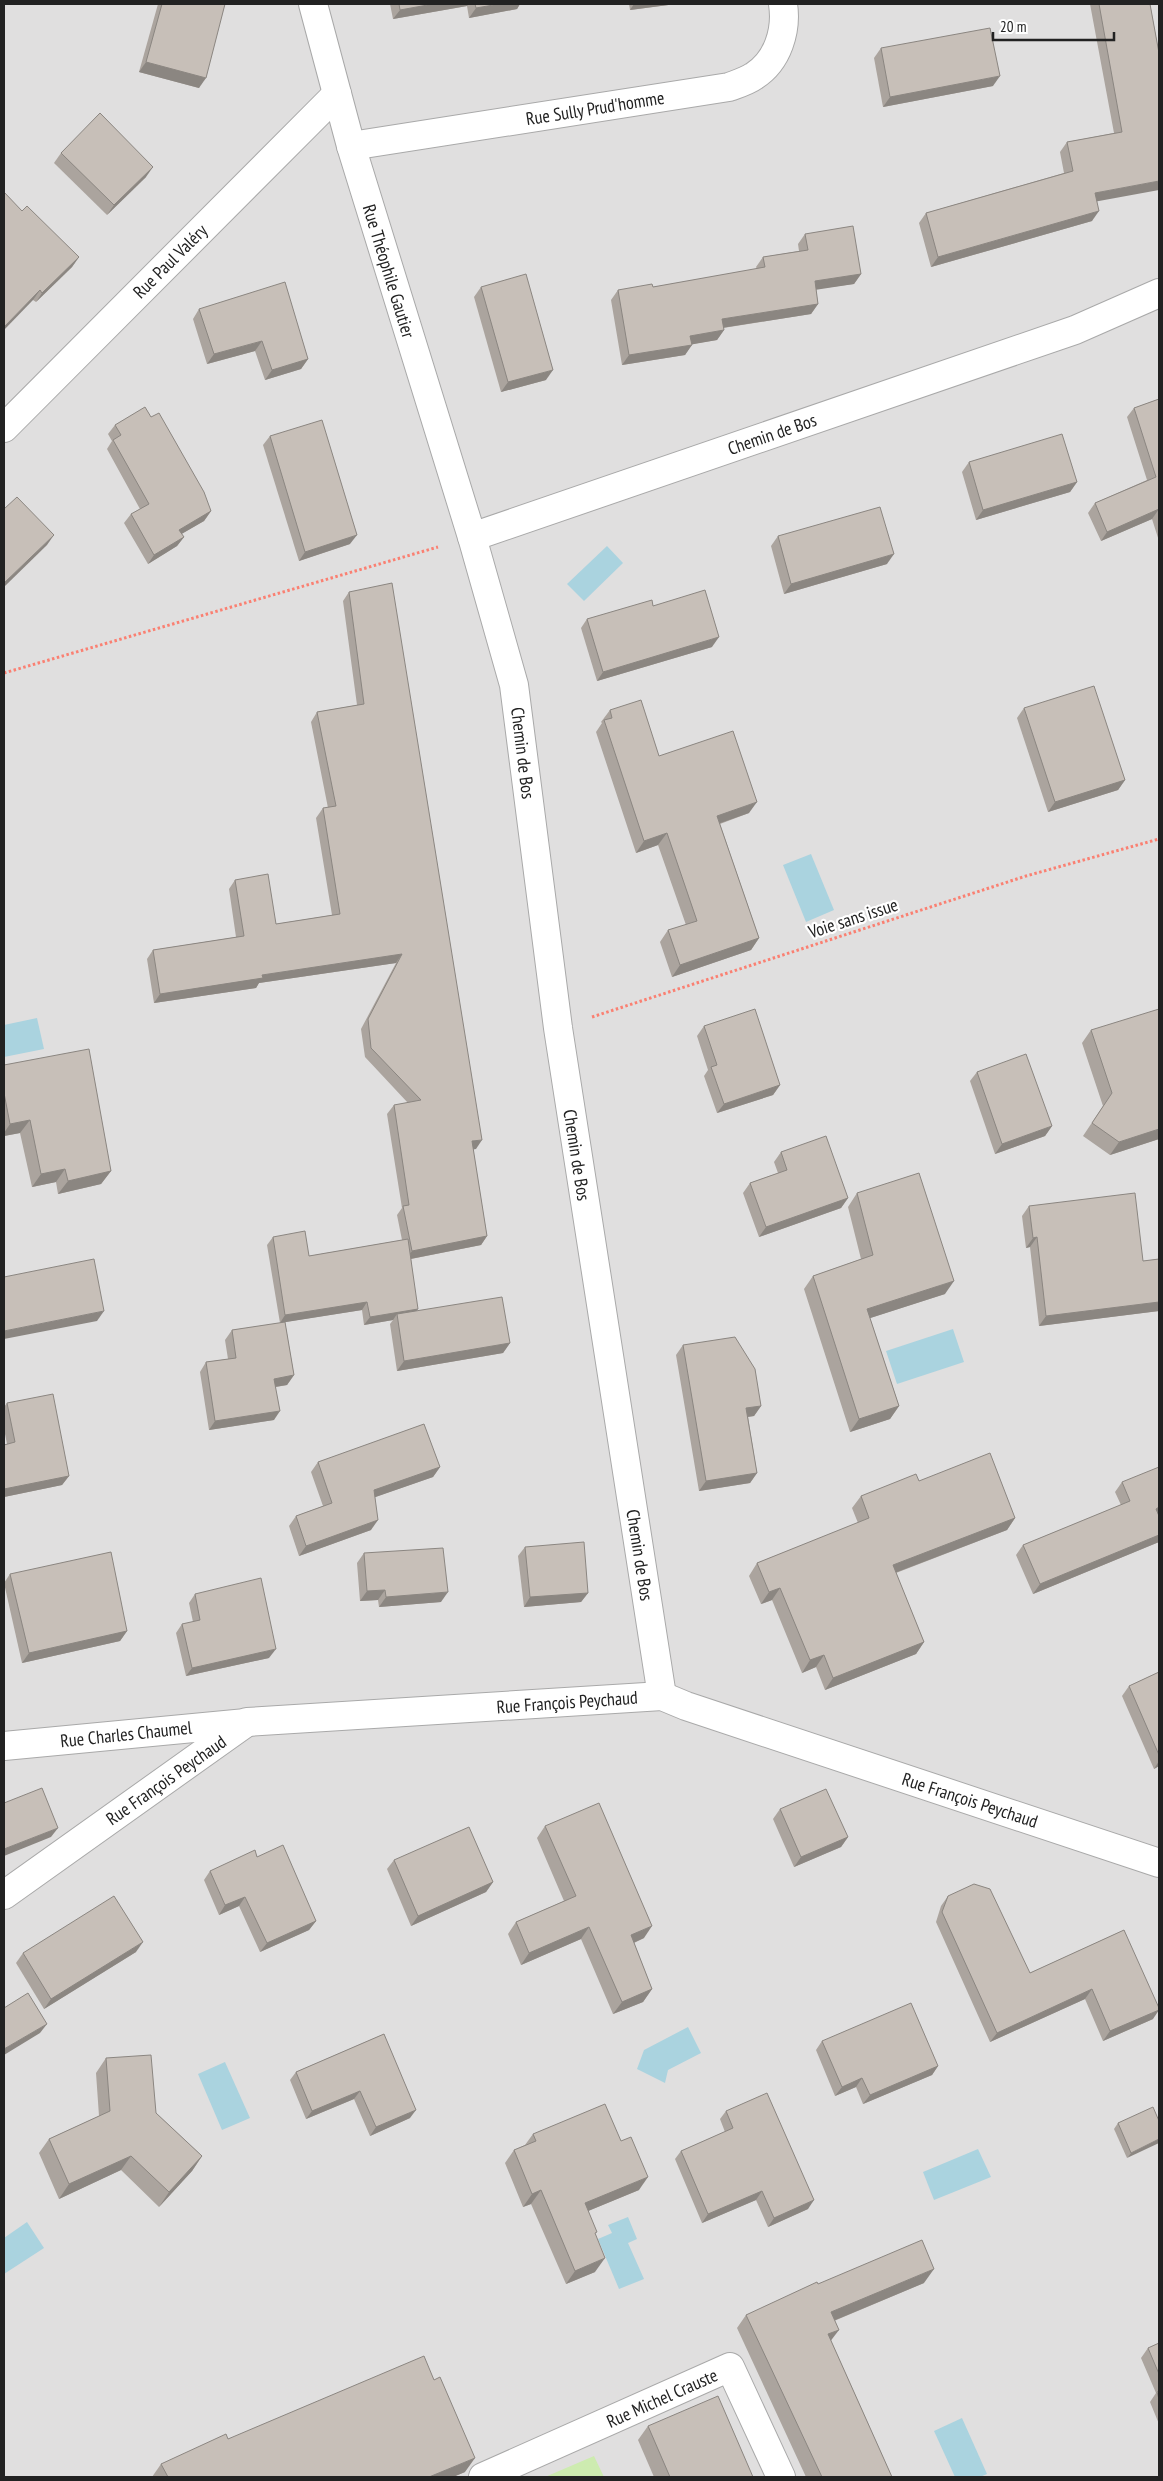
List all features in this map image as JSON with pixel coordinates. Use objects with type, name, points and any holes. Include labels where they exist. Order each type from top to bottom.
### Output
[{"type":"street","name":"Rue Théophile Gautier","points":[[313,4],[351,146],[472,537]]},
{"type":"street","name":"Rue Sully Prud'homme","points":[[351,146],[729,87],[755,76],[777,54],[785,17],[782,4]]},
{"type":"street","name":"Rue Paul Valéry","points":[[4,428],[337,94]]},
{"type":"street","name":"Chemin de Bos","points":[[662,1696],[558,1028],[514,685],[472,537],[1075,330],[1159,294]]},
{"type":"street","name":"Rue François Peychaud","points":[[4,1895],[247,1722],[662,1696],[686,1706],[1159,1862]]},
{"type":"street","name":"Rue Charles Chaumel","points":[[4,1746],[247,1722]]},
{"type":"street","name":"Rue Michel Crauste","points":[[483,2477],[730,2367],[781,2477]]},
{"type":"path","points":[[4,673],[472,537]]},
{"type":"path","name":"Voie sans issue","points":[[558,1028],[1026,876],[1159,839]]},
{"type":"shaded area","points":[[4,4],[1159,4],[1159,2477],[4,2477]]},
{"type":"green space","points":[[594,2456],[604,2477],[545,2477]]},
{"type":"water","points":[[607,546],[623,563],[584,601],[567,584]]},
{"type":"water","points":[[811,854],[834,910],[806,922],[783,865]]},
{"type":"water","points":[[37,1018],[44,1049],[4,1057],[4,1025]]},
{"type":"water","points":[[953,1329],[964,1362],[897,1384],[886,1351]]},
{"type":"water","points":[[688,2027],[701,2053],[668,2070],[665,2083],[637,2069],[644,2050]]},
{"type":"water","points":[[225,2062],[250,2118],[222,2130],[198,2074]]},
{"type":"water","points":[[978,2149],[991,2177],[934,2200],[923,2172]]},
{"type":"water","points":[[628,2217],[637,2239],[628,2243],[644,2279],[619,2289],[598,2239],[612,2233],[608,2225]]},
{"type":"water","points":[[27,2222],[44,2248],[4,2274],[4,2238]]},
{"type":"water","points":[[962,2418],[987,2474],[980,2477],[955,2477],[934,2431]]},
{"type":"building","points":[[162,4],[225,4],[206,78],[146,62]]},
{"type":"building","points":[[399,4],[433,4],[400,10]]},
{"type":"building","points":[[475,4],[499,4],[476,8]]},
{"type":"building","points":[[1099,4],[1150,4],[1159,53],[1159,181],[1095,193],[1099,211],[938,257],[926,213],[1073,171],[1067,142],[1122,132]]},
{"type":"building","points":[[990,28],[1000,76],[890,97],[881,48]]},
{"type":"building","points":[[100,113],[153,167],[114,205],[61,153]]},
{"type":"building","points":[[4,192],[22,211],[27,206],[79,257],[42,293],[40,290],[4,327]]},
{"type":"building","points":[[853,226],[861,274],[815,281],[818,304],[722,319],[724,330],[690,336],[692,345],[629,355],[618,290],[652,284],[653,287],[765,267],[763,257],[808,250],[805,234]]},
{"type":"building","points":[[526,274],[553,370],[508,382],[481,287]]},
{"type":"building","points":[[285,282],[308,359],[272,370],[262,341],[214,354],[199,309]]},
{"type":"building","points":[[1159,399],[1159,509],[1107,532],[1095,503],[1156,477],[1134,408]]},
{"type":"building","points":[[145,407],[151,417],[159,413],[204,492],[211,511],[179,530],[184,537],[154,555],[131,514],[149,504],[113,440],[121,435],[115,425]]},
{"type":"building","points":[[322,420],[357,535],[305,552],[270,436]]},
{"type":"building","points":[[1062,434],[1077,482],[983,510],[969,462]]},
{"type":"building","points":[[17,497],[54,535],[4,583],[4,509]]},
{"type":"building","points":[[880,507],[894,554],[791,584],[778,536]]},
{"type":"building","points":[[392,583],[482,1140],[472,1141],[487,1236],[412,1251],[403,1206],[409,1205],[394,1105],[421,1100],[371,1048],[368,1019],[402,954],[262,975],[263,978],[160,994],[153,950],[244,936],[235,880],[268,874],[276,924],[340,914],[323,808],[336,806],[317,712],[364,704],[349,592]]},
{"type":"building","points":[[705,590],[719,637],[603,672],[587,619],[652,600],[653,606]]},
{"type":"building","points":[[1094,686],[1125,780],[1055,802],[1024,708]]},
{"type":"building","points":[[641,700],[659,756],[733,731],[757,802],[717,816],[759,938],[680,965],[668,930],[697,921],[667,833],[644,841],[604,720],[612,718],[610,710]]},
{"type":"building","points":[[755,1009],[780,1085],[724,1104],[711,1067],[717,1065],[704,1026]]},
{"type":"building","points":[[1159,1009],[1159,1129],[1119,1142],[1092,1123],[1112,1093],[1091,1030]]},
{"type":"building","points":[[89,1049],[111,1171],[68,1181],[65,1169],[41,1174],[30,1120],[10,1124],[4,1093],[4,1065]]},
{"type":"building","points":[[1026,1054],[1052,1126],[1002,1144],[977,1072]]},
{"type":"building","points":[[826,1136],[848,1198],[766,1227],[750,1183],[787,1170],[781,1152]]},
{"type":"building","points":[[919,1173],[954,1281],[867,1309],[899,1406],[859,1419],[813,1276],[873,1255],[857,1193]]},
{"type":"building","points":[[1135,1193],[1143,1261],[1159,1259],[1159,1302],[1046,1316],[1037,1237],[1033,1238],[1029,1206]]},
{"type":"building","points":[[305,1231],[309,1256],[408,1239],[418,1309],[370,1317],[367,1302],[285,1315],[273,1237]]},
{"type":"building","points":[[94,1259],[104,1311],[4,1331],[4,1277]]},
{"type":"building","points":[[502,1297],[510,1343],[404,1361],[397,1314]]},
{"type":"building","points":[[285,1322],[294,1375],[274,1379],[280,1411],[215,1421],[206,1362],[236,1358],[232,1330]]},
{"type":"building","points":[[735,1337],[755,1369],[761,1406],[746,1408],[757,1473],[706,1481],[683,1345]]},
{"type":"building","points":[[53,1394],[69,1476],[4,1489],[4,1445],[15,1442],[7,1403]]},
{"type":"building","points":[[424,1424],[440,1467],[374,1490],[378,1520],[306,1546],[296,1516],[332,1503],[318,1462]]},
{"type":"building","points":[[990,1453],[1015,1518],[893,1565],[924,1642],[833,1678],[824,1655],[810,1660],[780,1588],[769,1592],[757,1563],[869,1518],[861,1496],[916,1474],[919,1481]]},
{"type":"building","points":[[1159,1467],[1159,1507],[1156,1509],[1159,1516],[1159,1535],[1040,1584],[1023,1545],[1130,1501],[1122,1482]]},
{"type":"building","points":[[584,1542],[588,1593],[530,1597],[525,1547]]},
{"type":"building","points":[[443,1548],[448,1592],[386,1597],[385,1590],[367,1591],[364,1553]]},
{"type":"building","points":[[111,1552],[127,1631],[29,1653],[10,1574]]},
{"type":"building","points":[[261,1578],[276,1649],[192,1668],[182,1624],[200,1620],[195,1594]]},
{"type":"building","points":[[1159,1672],[1159,1755],[1129,1686]]},
{"type":"building","points":[[42,1788],[58,1828],[4,1849],[4,1803]]},
{"type":"building","points":[[826,1789],[848,1837],[801,1857],[780,1809]]},
{"type":"building","points":[[599,1803],[652,1926],[631,1935],[652,1989],[622,2002],[589,1927],[529,1953],[516,1922],[576,1896],[545,1826]]},
{"type":"building","points":[[469,1827],[493,1882],[418,1916],[394,1860]]},
{"type":"building","points":[[283,1845],[316,1921],[267,1943],[245,1897],[225,1905],[210,1871],[255,1850],[257,1857]]},
{"type":"building","points":[[974,1884],[990,1889],[1030,1973],[1124,1930],[1159,2010],[1110,2031],[1092,1989],[997,2033],[942,1912],[948,1896]]},
{"type":"building","points":[[114,1896],[143,1942],[51,1999],[23,1953]]},
{"type":"building","points":[[28,1993],[47,2024],[4,2049],[4,2008]]},
{"type":"building","points":[[911,2003],[938,2066],[870,2095],[862,2078],[842,2087],[822,2041]]},
{"type":"building","points":[[384,2034],[416,2110],[376,2127],[360,2091],[312,2111],[296,2072]]},
{"type":"building","points":[[151,2055],[156,2113],[202,2156],[169,2192],[131,2156],[69,2184],[49,2139],[110,2111],[106,2058]]},
{"type":"building","points":[[767,2093],[814,2200],[774,2218],[762,2191],[708,2214],[681,2151],[733,2128],[726,2111]]},
{"type":"building","points":[[605,2104],[621,2141],[631,2137],[648,2177],[585,2203],[605,2258],[575,2271],[541,2190],[532,2194],[514,2150],[536,2141],[533,2134]]},
{"type":"building","points":[[1153,2107],[1159,2121],[1159,2139],[1131,2153],[1118,2123]]},
{"type":"building","points":[[922,2240],[934,2269],[831,2312],[839,2330],[828,2334],[892,2477],[822,2477],[746,2315],[817,2282],[818,2284]]},
{"type":"building","points":[[1159,2343],[1159,2374],[1148,2348]]},
{"type":"building","points":[[424,2356],[434,2380],[440,2377],[475,2458],[429,2477],[168,2477],[161,2464],[226,2434],[228,2439]]},
{"type":"building","points":[[718,2396],[753,2477],[670,2477],[648,2426]]}]
